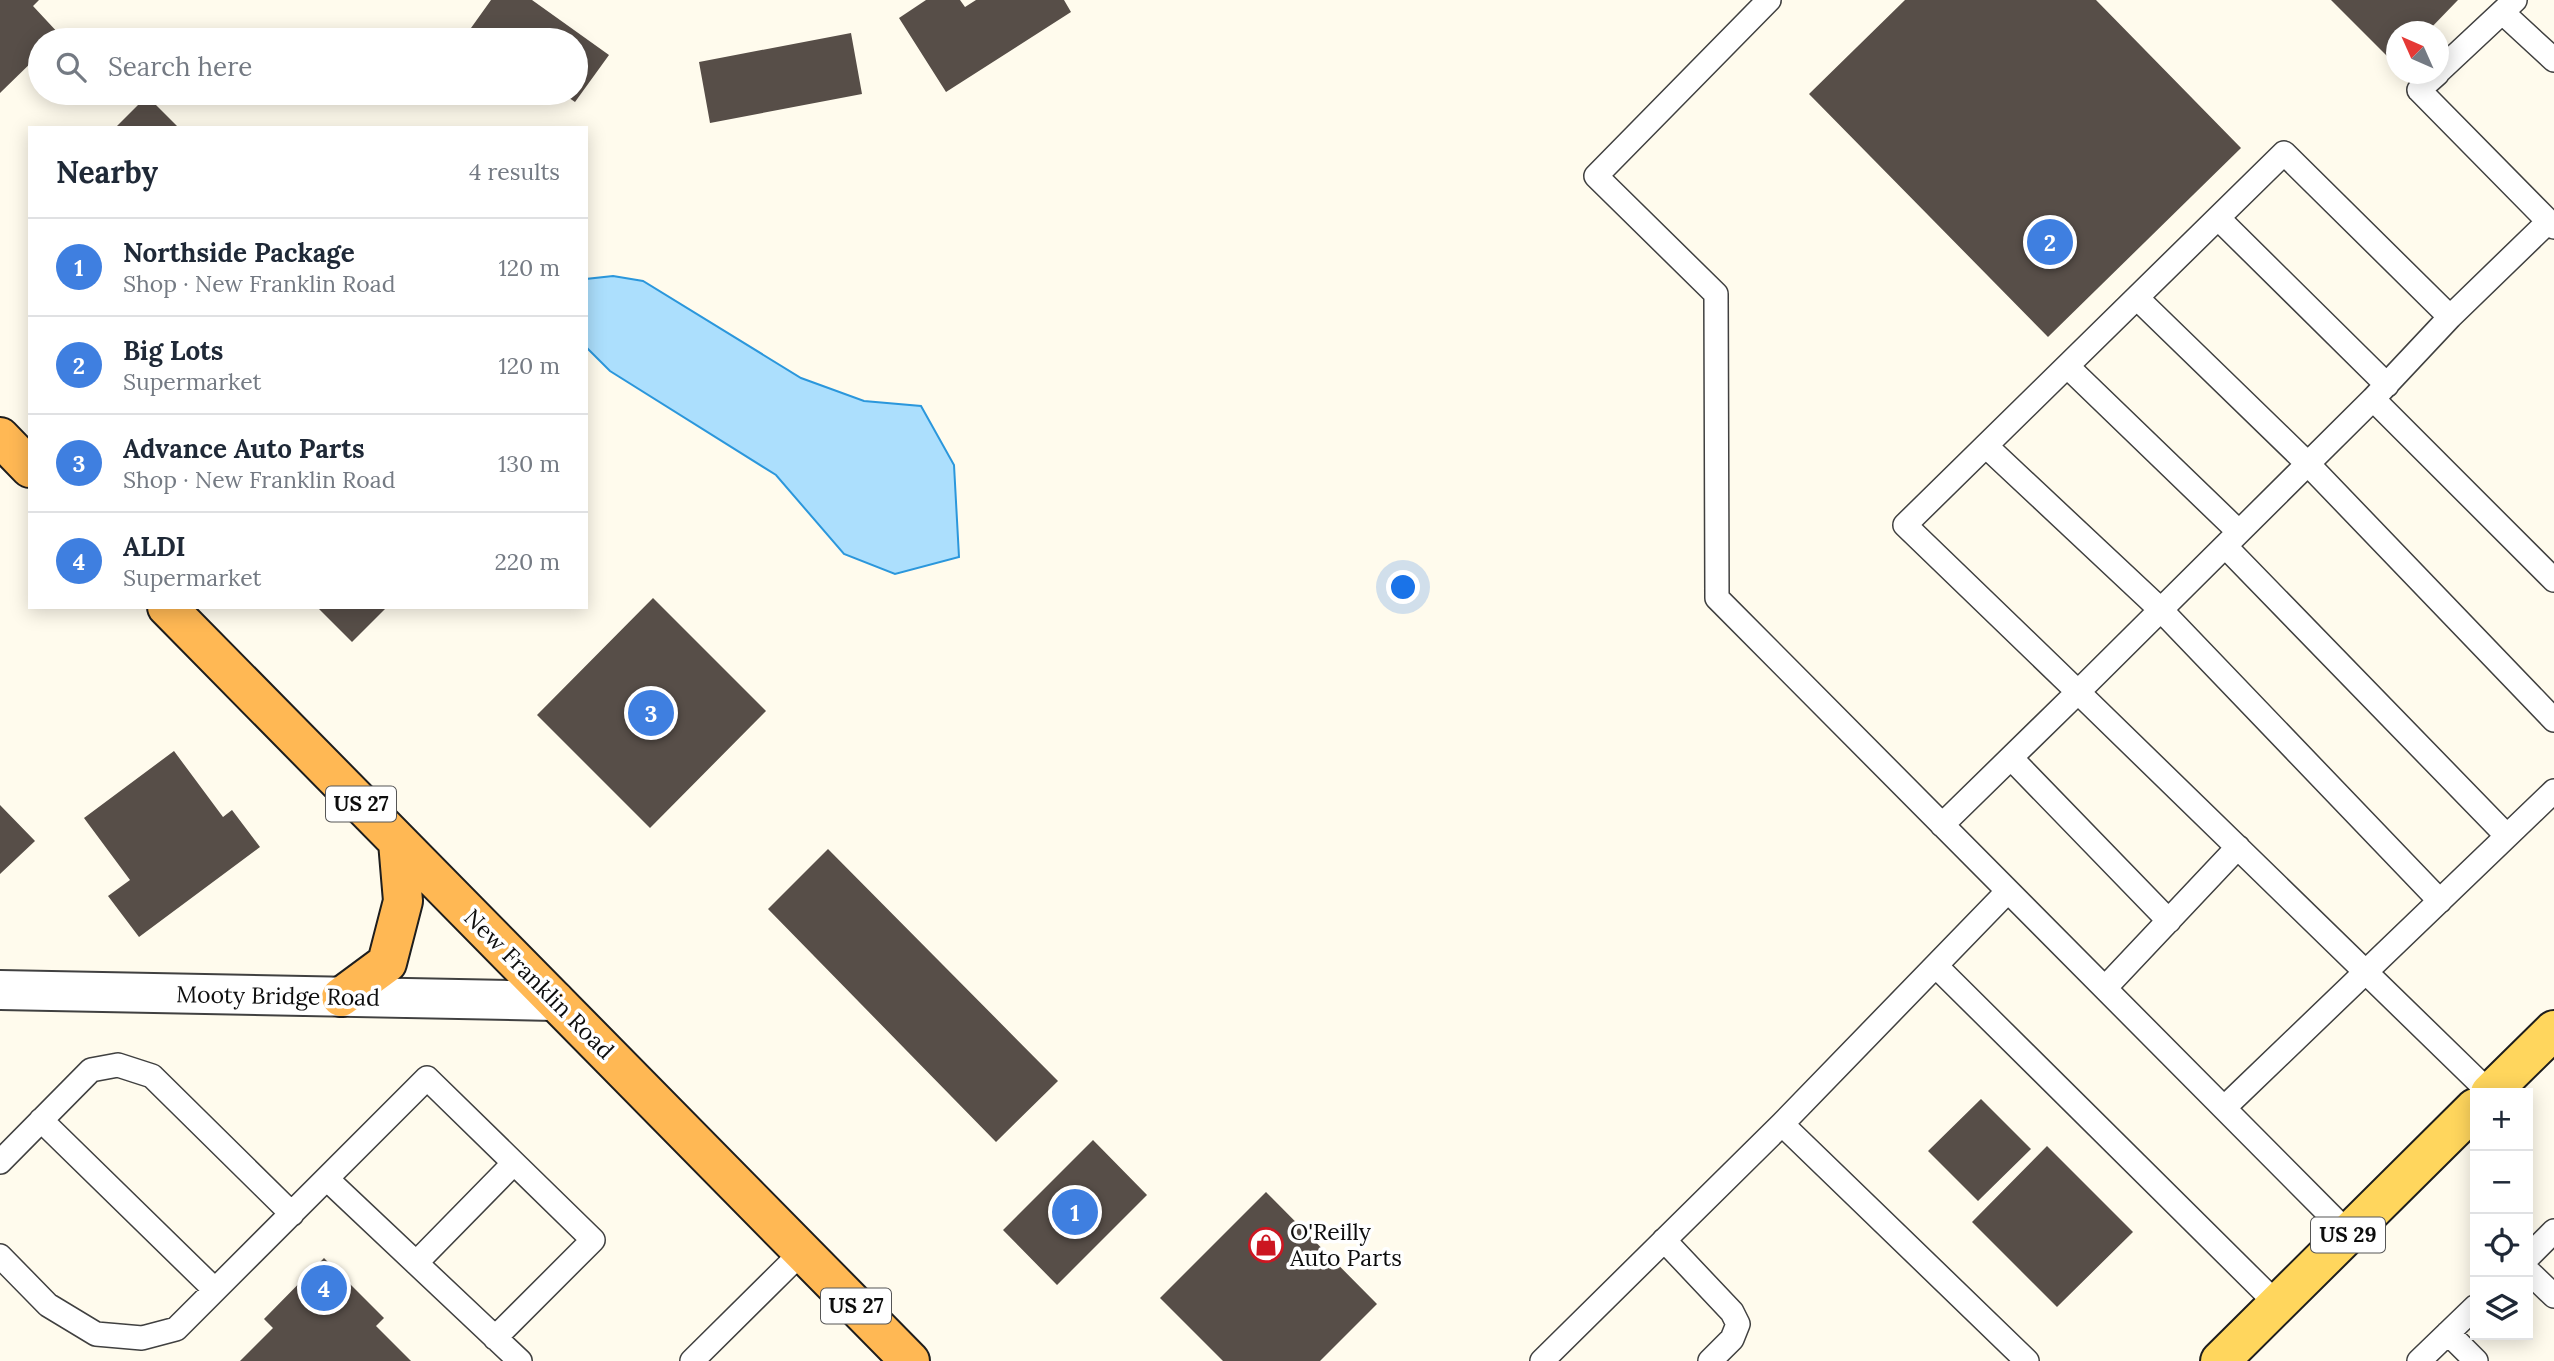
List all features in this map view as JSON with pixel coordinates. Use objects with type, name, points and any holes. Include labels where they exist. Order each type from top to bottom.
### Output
[{"type":"highway","points":[[0,437],[28,466]]},
{"type":"highway","name":"New Franklin Road","points":[[169,609],[909,1361]]},
{"type":"highway","points":[[341,997],[387,962],[403,901],[398,842]]},
{"type":"main road","points":[[2495,1088],[2554,1030]]},
{"type":"main road","name":"US 29","points":[[2220,1361],[2470,1113]]},
{"type":"street","name":"Mooty Bridge Road","points":[[0,990],[555,1001]]},
{"type":"lane","points":[[1769,0],[1596,176],[1716,294],[1717,598],[2349,1234]]},
{"type":"lane","points":[[2449,63],[2509,6],[2554,60]]},
{"type":"lane","points":[[1942,825],[2308,464],[2450,317],[2551,224],[2419,90],[2426,84]]},
{"type":"lane","points":[[2450,317],[2284,153],[1905,525],[2485,1088]]},
{"type":"lane","points":[[2218,218],[2554,580]]},
{"type":"lane","points":[[2137,298],[2308,464],[2554,720]]},
{"type":"lane","points":[[2067,366],[2232,539],[2507,836]]},
{"type":"lane","points":[[1986,446],[2161,610],[2440,901]]},
{"type":"lane","points":[[2011,758],[2169,921]]},
{"type":"lane","points":[[2224,1108],[2554,791]]},
{"type":"lane","points":[[2105,988],[2238,847]]},
{"type":"lane","points":[[1542,1361],[1782,1124],[2008,891]]},
{"type":"lane","points":[[1936,966],[2277,1304]]},
{"type":"lane","points":[[0,1162],[91,1070],[118,1065],[152,1076],[292,1214]]},
{"type":"lane","points":[[0,1256],[48,1305],[96,1334],[142,1338],[176,1329],[427,1078],[593,1240],[495,1338]]},
{"type":"lane","points":[[41,1121],[215,1290]]},
{"type":"lane","points":[[1782,1124],[2027,1361]]},
{"type":"lane","points":[[416,1263],[514,1163]]},
{"type":"lane","points":[[327,1179],[520,1361]]},
{"type":"lane","points":[[2533,1252],[2554,1231]]},
{"type":"lane","points":[[1664,1240],[1732,1312],[1738,1324],[1732,1339],[1710,1361]]},
{"type":"lane","points":[[692,1361],[802,1252]]},
{"type":"lane","points":[[2533,1276],[2554,1296]]},
{"type":"lane","points":[[2419,1361],[2470,1312]]},
{"type":"lane","points":[[2448,1334],[2476,1361]]},
{"type":"water","points":[[613,276],[643,281],[801,378],[864,401],[921,406],[954,465],[959,557],[895,574],[844,554],[776,475],[610,371],[588,349],[588,279]]},
{"type":"building","points":[[0,0],[39,0],[33,6],[53,28],[28,28],[28,66],[0,93]]},
{"type":"building","points":[[491,0],[532,0],[571,28],[471,28]]},
{"type":"building","points":[[926,0],[960,0],[965,7],[976,0],[1064,0],[1071,12],[946,92],[899,18]]},
{"type":"building","points":[[1905,0],[2096,0],[2241,148],[2048,337],[1809,94]]},
{"type":"building","points":[[2331,0],[2458,0],[2438,21],[2386,21],[2386,55]]},
{"type":"building","points":[[851,33],[862,94],[710,123],[699,62]]},
{"type":"building","points":[[588,40],[609,55],[588,84]]},
{"type":"building","points":[[138,105],[156,105],[177,126],[117,126]]},
{"type":"building","points":[[653,598],[766,711],[650,828],[537,715]]},
{"type":"building","points":[[319,609],[385,609],[352,642]]},
{"type":"building","points":[[174,751],[223,817],[232,810],[260,847],[139,937],[108,896],[130,880],[84,818]]},
{"type":"building","points":[[0,805],[35,841],[0,874]]},
{"type":"building","points":[[828,849],[1058,1081],[996,1142],[768,909]]},
{"type":"building","points":[[1981,1099],[2031,1149],[1978,1201],[1928,1151]]},
{"type":"building","points":[[1093,1140],[1147,1195],[1057,1285],[1003,1230]]},
{"type":"building","points":[[2047,1146],[2133,1232],[2057,1307],[1972,1222]]},
{"type":"building","name":"O'Reilly Auto Parts","points":[[1266,1192],[1377,1304],[1320,1361],[1223,1361],[1160,1298]]},
{"type":"building","points":[[324,1258],[384,1318],[376,1326],[411,1361],[240,1361],[273,1328],[264,1319]]},
{"type":"place","name":"Big Lots","points":[[2050,242]]},
{"type":"place","name":"Advance Auto Parts","points":[[651,713]]},
{"type":"place","name":"Northside Package","points":[[1075,1212]]},
{"type":"place","name":"O'Reilly Auto Parts","points":[[1266,1245]]},
{"type":"place","name":"ALDI","points":[[324,1288]]}]
